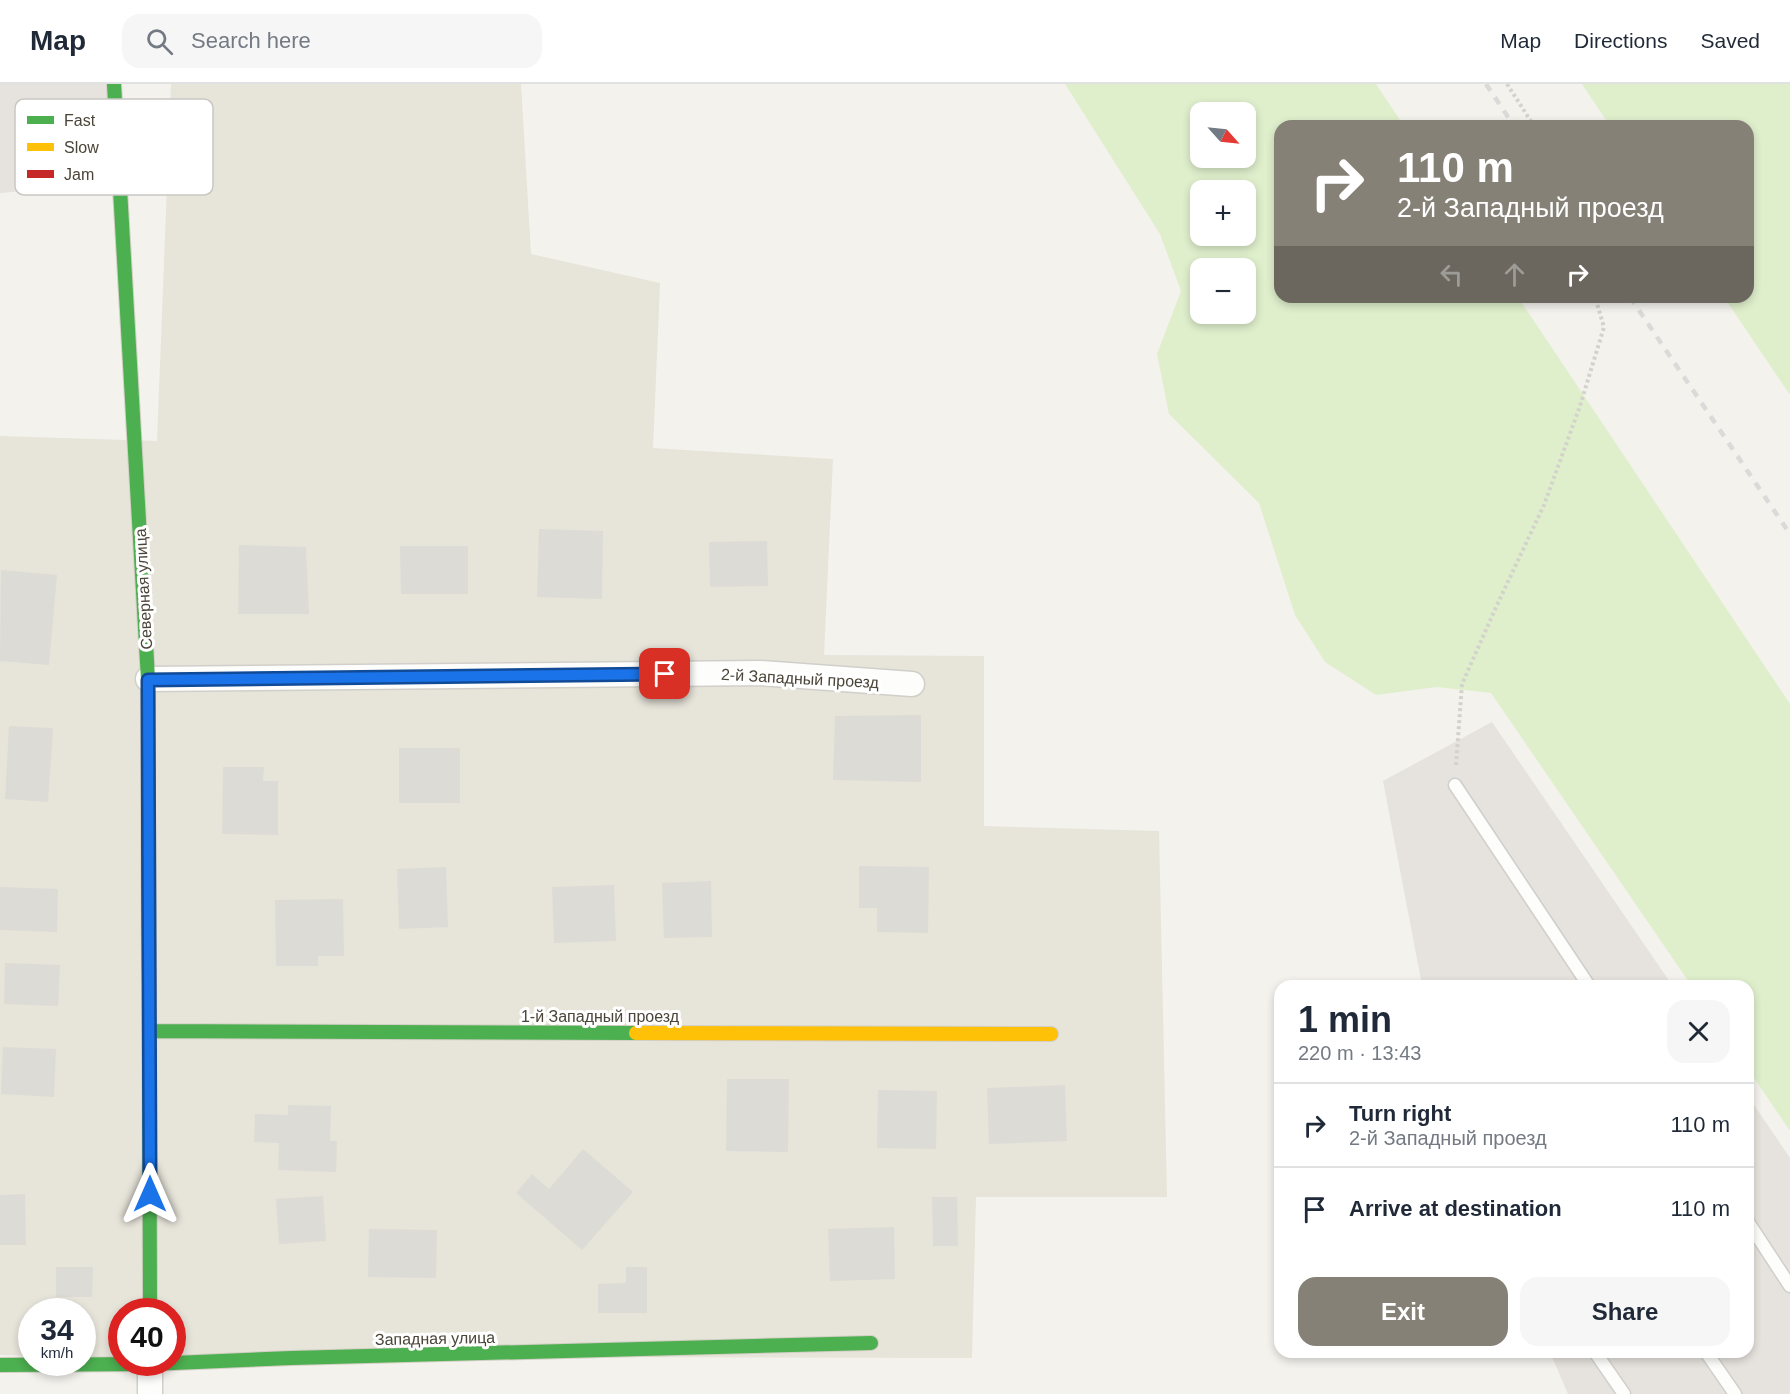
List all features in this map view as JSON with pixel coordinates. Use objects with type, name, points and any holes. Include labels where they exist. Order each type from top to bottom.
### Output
[{"type":"street","name":"Северная улица","points":[[114,84],[115,99]]},
{"type":"street","name":"Северная улица","points":[[120,195],[148,680],[150,1298]]},
{"type":"street","name":"2-й Западный проезд","points":[[148,680],[760,673],[912,684]]},
{"type":"street","name":"1-й Западный проезд","points":[[149,1031],[1051,1034]]},
{"type":"street","name":"Западная улица","points":[[186,1362],[871,1343]]},
{"type":"street","name":"Западная улица","points":[[0,1365],[108,1364]]},
{"type":"street","points":[[150,1376],[150,1394]]},
{"type":"lane","points":[[1455,785],[1585,980]]},
{"type":"lane","points":[[1754,1231],[1790,1286]]},
{"type":"lane","points":[[1598,1358],[1624,1394]]},
{"type":"lane","points":[[1710,1358],[1735,1394]]},
{"type":"path","points":[[1507,84],[1530,120]]},
{"type":"path","points":[[1455,785],[1462,684],[1544,505],[1580,406],[1604,327],[1597,303]]},
{"type":"shaded area","points":[[0,84],[118,84],[118,99],[15,99],[15,192],[0,193]]},
{"type":"shaded area","points":[[171,84],[521,84],[531,254],[660,283],[653,448],[833,459],[824,655],[984,656],[984,826],[1159,831],[1167,1197],[976,1197],[972,1358],[186,1356],[186,1298],[108,1298],[108,1356],[96,1356],[96,1298],[18,1298],[18,1356],[0,1355],[0,436],[157,441],[167,195],[213,195],[213,99],[170,99]]},
{"type":"shaded area","points":[[1492,722],[1669,980],[1421,980],[1383,781]]},
{"type":"shaded area","points":[[1754,1105],[1790,1158],[1790,1394],[1568,1394],[1553,1358],[1754,1358]]},
{"type":"green space","points":[[1065,84],[1376,84],[1400,120],[1274,120],[1274,303],[1522,303],[1790,704],[1790,1131],[1754,1078],[1754,980],[1688,980],[1491,693],[1437,687],[1376,695],[1325,662],[1295,615],[1259,503],[1169,414],[1157,354],[1181,291],[1160,234]]},
{"type":"green space","points":[[1582,84],[1790,84],[1790,395],[1728,303],[1754,303],[1754,120],[1606,120]]},
{"type":"building","points":[[539,529],[603,531],[602,599],[537,597]]},
{"type":"building","points":[[767,541],[768,586],[710,587],[709,542]]},
{"type":"building","points":[[239,545],[306,547],[309,614],[238,614]]},
{"type":"building","points":[[400,546],[468,546],[468,594],[401,594]]},
{"type":"building","points":[[1,570],[57,575],[49,665],[0,661]]},
{"type":"building","points":[[921,715],[921,782],[833,780],[835,716]]},
{"type":"building","points":[[9,726],[53,728],[48,802],[5,799]]},
{"type":"building","points":[[399,748],[460,748],[460,803],[399,803]]},
{"type":"building","points":[[223,767],[264,767],[263,781],[278,781],[278,835],[222,834]]},
{"type":"building","points":[[859,866],[929,867],[928,933],[877,932],[877,908],[859,908]]},
{"type":"building","points":[[446,867],[448,927],[399,929],[397,869]]},
{"type":"building","points":[[711,881],[712,937],[664,938],[662,883]]},
{"type":"building","points":[[614,885],[616,941],[554,943],[552,887]]},
{"type":"building","points":[[0,887],[58,889],[57,932],[0,930]]},
{"type":"building","points":[[343,899],[344,956],[318,956],[318,966],[276,966],[275,900]]},
{"type":"building","points":[[5,963],[60,965],[58,1006],[4,1004]]},
{"type":"building","points":[[3,1047],[56,1049],[54,1097],[1,1094]]},
{"type":"building","points":[[727,1079],[789,1079],[788,1152],[726,1151]]},
{"type":"building","points":[[1065,1085],[1067,1141],[989,1144],[987,1088]]},
{"type":"building","points":[[878,1090],[937,1091],[936,1149],[877,1148]]},
{"type":"building","points":[[288,1105],[331,1106],[330,1141],[337,1141],[336,1172],[278,1170],[279,1143],[254,1142],[255,1114],[288,1115]]},
{"type":"building","points":[[583,1149],[633,1192],[582,1250],[516,1193],[532,1174],[549,1189]]},
{"type":"building","points":[[25,1194],[26,1245],[0,1245],[0,1195]]},
{"type":"building","points":[[323,1196],[326,1241],[279,1244],[276,1199]]},
{"type":"building","points":[[932,1197],[957,1197],[958,1246],[933,1246]]},
{"type":"building","points":[[894,1227],[895,1279],[830,1281],[828,1229]]},
{"type":"building","points":[[369,1229],[437,1230],[436,1278],[368,1277]]},
{"type":"building","points":[[56,1267],[93,1267],[92,1297],[56,1297]]},
{"type":"building","points":[[626,1267],[647,1267],[647,1313],[598,1313],[598,1284],[626,1283]]},
{"type":"railway","points":[[1486,84],[1510,120]]},
{"type":"railway","points":[[1634,303],[1790,534]]},
{"type":"traffic: fast","points":[[114,84],[115,99]]},
{"type":"traffic: fast","points":[[120,195],[148,679],[148,800]]},
{"type":"traffic: fast","points":[[149,986],[150,1298]]},
{"type":"traffic: fast","points":[[149,1031],[636,1033]]},
{"type":"traffic: fast","points":[[0,1365],[150,1364],[291,1358],[871,1343]]},
{"type":"traffic: slow","points":[[636,1033],[1051,1034]]},
{"type":"traffic: jam","points":[[148,800],[149,986]]},
{"type":"route","points":[[150,1194],[148,680],[665,674]]}]
